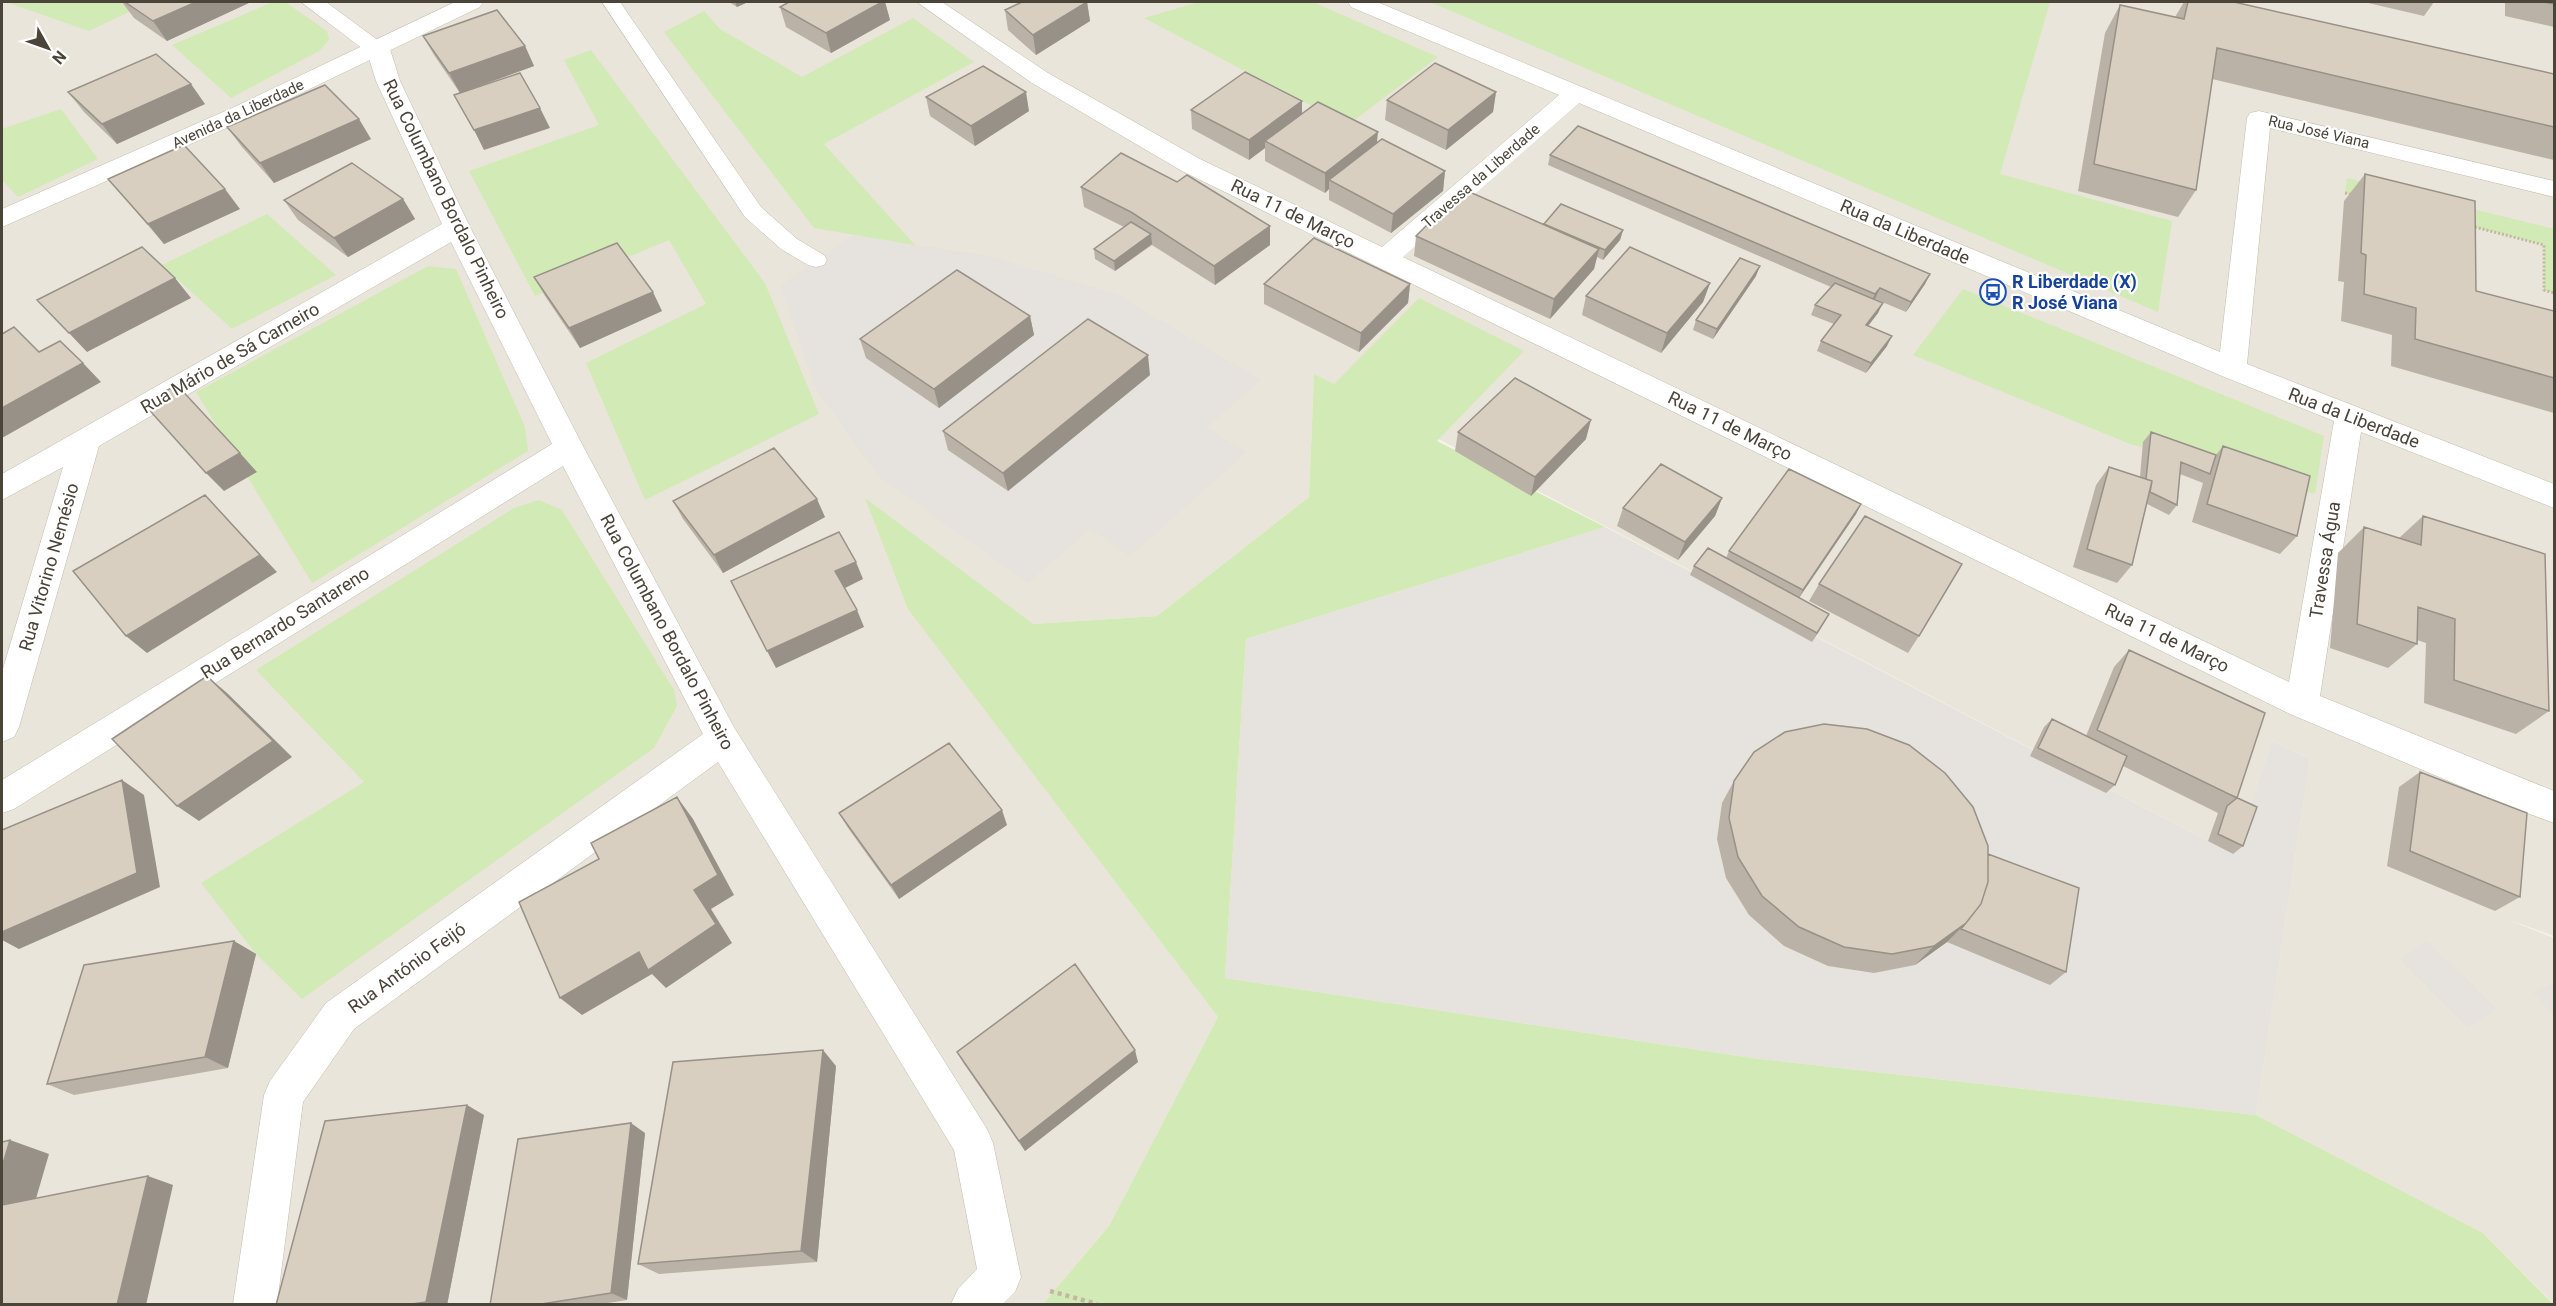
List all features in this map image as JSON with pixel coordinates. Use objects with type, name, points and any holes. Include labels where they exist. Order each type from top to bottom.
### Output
[{"type":"street","points":[[312,2],[378,49]]},
{"type":"street","name":"Avenida da Liberdade","points":[[2,219],[195,135],[472,2]]},
{"type":"street","name":"Rua 11 de Março","points":[[928,2],[1040,78],[1191,165],[2302,704],[2554,807]]},
{"type":"street","name":"Rua da Liberdade","points":[[1359,2],[2232,369],[2554,496]]},
{"type":"street","name":"Rua Columbano Bordalo Pinheiro","points":[[378,49],[388,81],[457,227],[569,447],[723,739],[973,1143],[987,1291]]},
{"type":"street","name":"Travessa da Liberdade","points":[[1385,258],[1576,93]]},
{"type":"street","name":"Rua José Viana","points":[[2232,369],[2259,118],[2554,189]]},
{"type":"street","name":"Rua Mário de Sá Carneiro","points":[[2,488],[457,227]]},
{"type":"street","name":"Travessa Água","points":[[2302,704],[2349,416]]},
{"type":"street","name":"Rua Vitorino Nemésio","points":[[2,727],[86,441]]},
{"type":"street","name":"Rua Bernardo Santareno","points":[[2,798],[569,447]]},
{"type":"street","name":"Rua António Feijó","points":[[255,1305],[284,1095],[340,1016],[723,739]]},
{"type":"lane","points":[[611,2],[753,212],[789,244],[816,260]]},
{"type":"path","points":[[2345,193],[2356,196]]},
{"type":"path","points":[[2467,225],[2544,245],[2544,290],[2554,293]]},
{"type":"shaded area","points":[[2,2],[2554,2],[2554,936],[2504,918],[2554,938],[2554,1304],[2483,1233],[2256,1115],[2310,759],[2272,741],[2233,854],[1314,374],[1309,497],[1157,616],[1033,624],[909,609],[1218,1017],[1109,1226],[1043,1304],[2,1304]]},
{"type":"shaded area","points":[[854,235],[995,257],[1118,295],[1261,380],[1207,427],[1247,452],[1130,556],[1090,529],[1028,583],[879,477],[814,386],[781,285]]},
{"type":"shaded area","points":[[1605,527],[2233,854],[2272,741],[2310,759],[2256,1115],[1752,1058],[1225,978],[1246,639]]},
{"type":"shaded area","points":[[2427,941],[2497,1009],[2468,1028],[2400,959]]},
{"type":"shaded area","points":[[2554,983],[2554,1016],[2533,992]]},
{"type":"green space","points":[[6,2],[150,2],[89,31]]},
{"type":"green space","points":[[273,2],[285,2],[327,31],[329,40],[319,51],[231,98],[172,45]]},
{"type":"green space","points":[[1199,2],[1313,2],[1438,57],[1348,125],[1144,18]]},
{"type":"green space","points":[[1430,2],[2050,2],[2000,174],[2172,221],[2158,312]]},
{"type":"green space","points":[[704,11],[720,29],[802,77],[913,18],[974,62],[824,144],[915,245],[814,228],[664,32]]},
{"type":"green space","points":[[591,50],[765,283],[819,414],[645,500],[586,363],[706,304],[669,240],[535,296],[469,171],[599,125],[564,60]]},
{"type":"green space","points":[[61,109],[98,159],[18,197],[2,180],[2,129]]},
{"type":"green space","points":[[2347,178],[2554,229],[2554,293],[2544,290],[2544,245],[2345,193]]},
{"type":"green space","points":[[267,214],[336,275],[232,329],[162,265]]},
{"type":"green space","points":[[428,266],[456,269],[525,427],[528,451],[312,583],[196,392]]},
{"type":"green space","points":[[1963,289],[2324,436],[2315,494],[2130,444],[1913,355]]},
{"type":"green space","points":[[1419,298],[1524,351],[1437,441],[1605,527],[1246,639],[1225,978],[1752,1058],[2256,1115],[2483,1233],[2553,1304],[1043,1304],[1109,1226],[1218,1017],[908,609],[865,498],[1033,624],[1157,616],[1309,497],[1314,374],[1334,384]]},
{"type":"green space","points":[[539,500],[562,510],[674,690],[677,706],[654,748],[302,999],[256,954],[201,883],[364,782],[256,670],[514,508]]},
{"type":"building","points":[[125,2],[196,2],[153,21]]},
{"type":"building","points":[[789,2],[882,2],[826,33],[780,7]]},
{"type":"building","points":[[1022,2],[1087,2],[1033,35],[1005,10]]},
{"type":"building","points":[[2188,2],[2234,2],[2554,74],[2554,127],[2217,48],[2196,190],[2094,164],[2120,5],[2184,19]]},
{"type":"building","points":[[497,10],[525,46],[449,73],[423,36]]},
{"type":"building","points":[[156,54],[191,84],[102,124],[68,92]]},
{"type":"building","points":[[1435,63],[1496,92],[1448,130],[1387,100]]},
{"type":"building","points":[[983,66],[1026,92],[971,126],[926,97]]},
{"type":"building","points":[[1245,72],[1302,101],[1249,140],[1191,110]]},
{"type":"building","points":[[520,73],[540,108],[474,130],[454,95]]},
{"type":"building","points":[[325,85],[359,119],[260,163],[227,127]]},
{"type":"building","points":[[1318,102],[1378,132],[1325,173],[1265,141]]},
{"type":"building","points":[[1578,126],[1930,274],[1911,302],[1880,288],[1875,294],[1550,155]]},
{"type":"building","points":[[1382,139],[1445,171],[1393,214],[1329,180]]},
{"type":"building","points":[[184,145],[225,189],[148,224],[108,179]]},
{"type":"building","points":[[1121,153],[1177,182],[1187,175],[1270,226],[1214,266],[1131,212],[1081,187]]},
{"type":"building","points":[[352,163],[403,199],[334,238],[284,200]]},
{"type":"building","points":[[2365,174],[2475,201],[2476,291],[2554,311],[2554,378],[2415,339],[2416,308],[2364,294],[2366,255],[2361,253]]},
{"type":"building","points":[[1463,189],[1599,249],[1554,299],[1416,236]]},
{"type":"building","points":[[1561,204],[1623,230],[1605,250],[1544,224]]},
{"type":"building","points":[[1131,222],[1151,234],[1114,261],[1094,249]]},
{"type":"building","points":[[1314,238],[1410,284],[1361,333],[1264,284]]},
{"type":"building","points":[[617,243],[653,292],[569,328],[534,277]]},
{"type":"building","points":[[142,247],[175,278],[69,333],[37,300]]},
{"type":"building","points":[[1630,247],[1710,283],[1667,333],[1586,296]]},
{"type":"building","points":[[1740,258],[1760,266],[1717,329],[1696,320]]},
{"type":"building","points":[[957,270],[1030,316],[934,389],[860,339]]},
{"type":"building","points":[[1835,283],[1883,303],[1866,325],[1892,336],[1871,363],[1821,341],[1841,315],[1815,305]]},
{"type":"building","points":[[1088,319],[1148,355],[1003,473],[943,431]]},
{"type":"building","points":[[14,327],[39,352],[60,341],[83,363],[2,408],[2,334]]},
{"type":"building","points":[[1515,378],[1591,420],[1535,477],[1458,432]]},
{"type":"building","points":[[177,385],[240,453],[206,473],[143,403]]},
{"type":"building","points":[[2151,432],[2216,455],[2210,474],[2181,462],[2177,505],[2150,492],[2152,481],[2146,479]]},
{"type":"building","points":[[2223,446],[2310,476],[2297,536],[2207,504]]},
{"type":"building","points":[[774,448],[817,499],[714,555],[673,501]]},
{"type":"building","points":[[1661,464],[1722,498],[1685,542],[1623,508]]},
{"type":"building","points":[[2109,467],[2152,481],[2132,565],[2087,549]]},
{"type":"building","points":[[1789,469],[1861,504],[1803,590],[1729,551]]},
{"type":"building","points":[[205,495],[260,555],[126,636],[73,571]]},
{"type":"building","points":[[1865,516],[1962,564],[1919,636],[1819,584]]},
{"type":"building","points":[[2423,516],[2545,554],[2549,711],[2454,680],[2455,619],[2418,607],[2417,644],[2357,624],[2364,527],[2421,545]]},
{"type":"building","points":[[839,532],[856,562],[835,571],[857,610],[767,651],[731,581]]},
{"type":"building","points":[[1708,548],[1829,614],[1817,633],[1694,566]]},
{"type":"building","points":[[2129,650],[2265,713],[2237,798],[2097,730]]},
{"type":"building","points":[[207,676],[273,741],[177,806],[112,739]]},
{"type":"building","points":[[2052,719],[2127,756],[2115,785],[2038,748]]},
{"type":"building","points":[[1824,724],[1867,729],[1909,745],[1945,773],[1973,807],[1988,846],[1988,882],[1981,904],[1966,923],[1934,946],[1892,954],[1844,947],[1799,927],[1762,896],[1738,857],[1729,818],[1734,781],[1754,752],[1785,732]]},
{"type":"building","points":[[949,743],[1002,810],[891,885],[839,813]]},
{"type":"building","points":[[2420,772],[2527,813],[2520,897],[2410,851]]},
{"type":"building","points":[[122,780],[137,873],[2,932],[2,830]]},
{"type":"building","points":[[2231,795],[2257,807],[2243,846],[2218,834],[2227,806],[2237,798]]},
{"type":"building","points":[[677,797],[718,875],[694,890],[716,924],[648,970],[639,952],[560,998],[519,902],[599,859],[591,843]]},
{"type":"building","points":[[1988,854],[2079,888],[2066,972],[1961,929],[1981,904],[1988,882]]},
{"type":"building","points":[[234,941],[205,1057],[47,1084],[84,965]]},
{"type":"building","points":[[1075,964],[1135,1050],[1019,1141],[957,1052]]},
{"type":"building","points":[[823,1050],[801,1251],[638,1264],[673,1062]]},
{"type":"building","points":[[467,1105],[426,1302],[405,1305],[276,1305],[325,1121]]},
{"type":"building","points":[[631,1123],[611,1293],[535,1305],[490,1305],[518,1139]]},
{"type":"building","points":[[10,1140],[2,1167],[2,1142]]},
{"type":"building","points":[[148,1176],[117,1305],[2,1305],[2,1205]]},
{"type":"place","name":"R Liberdade (X) R José Viana","points":[[1993,292]]}]
